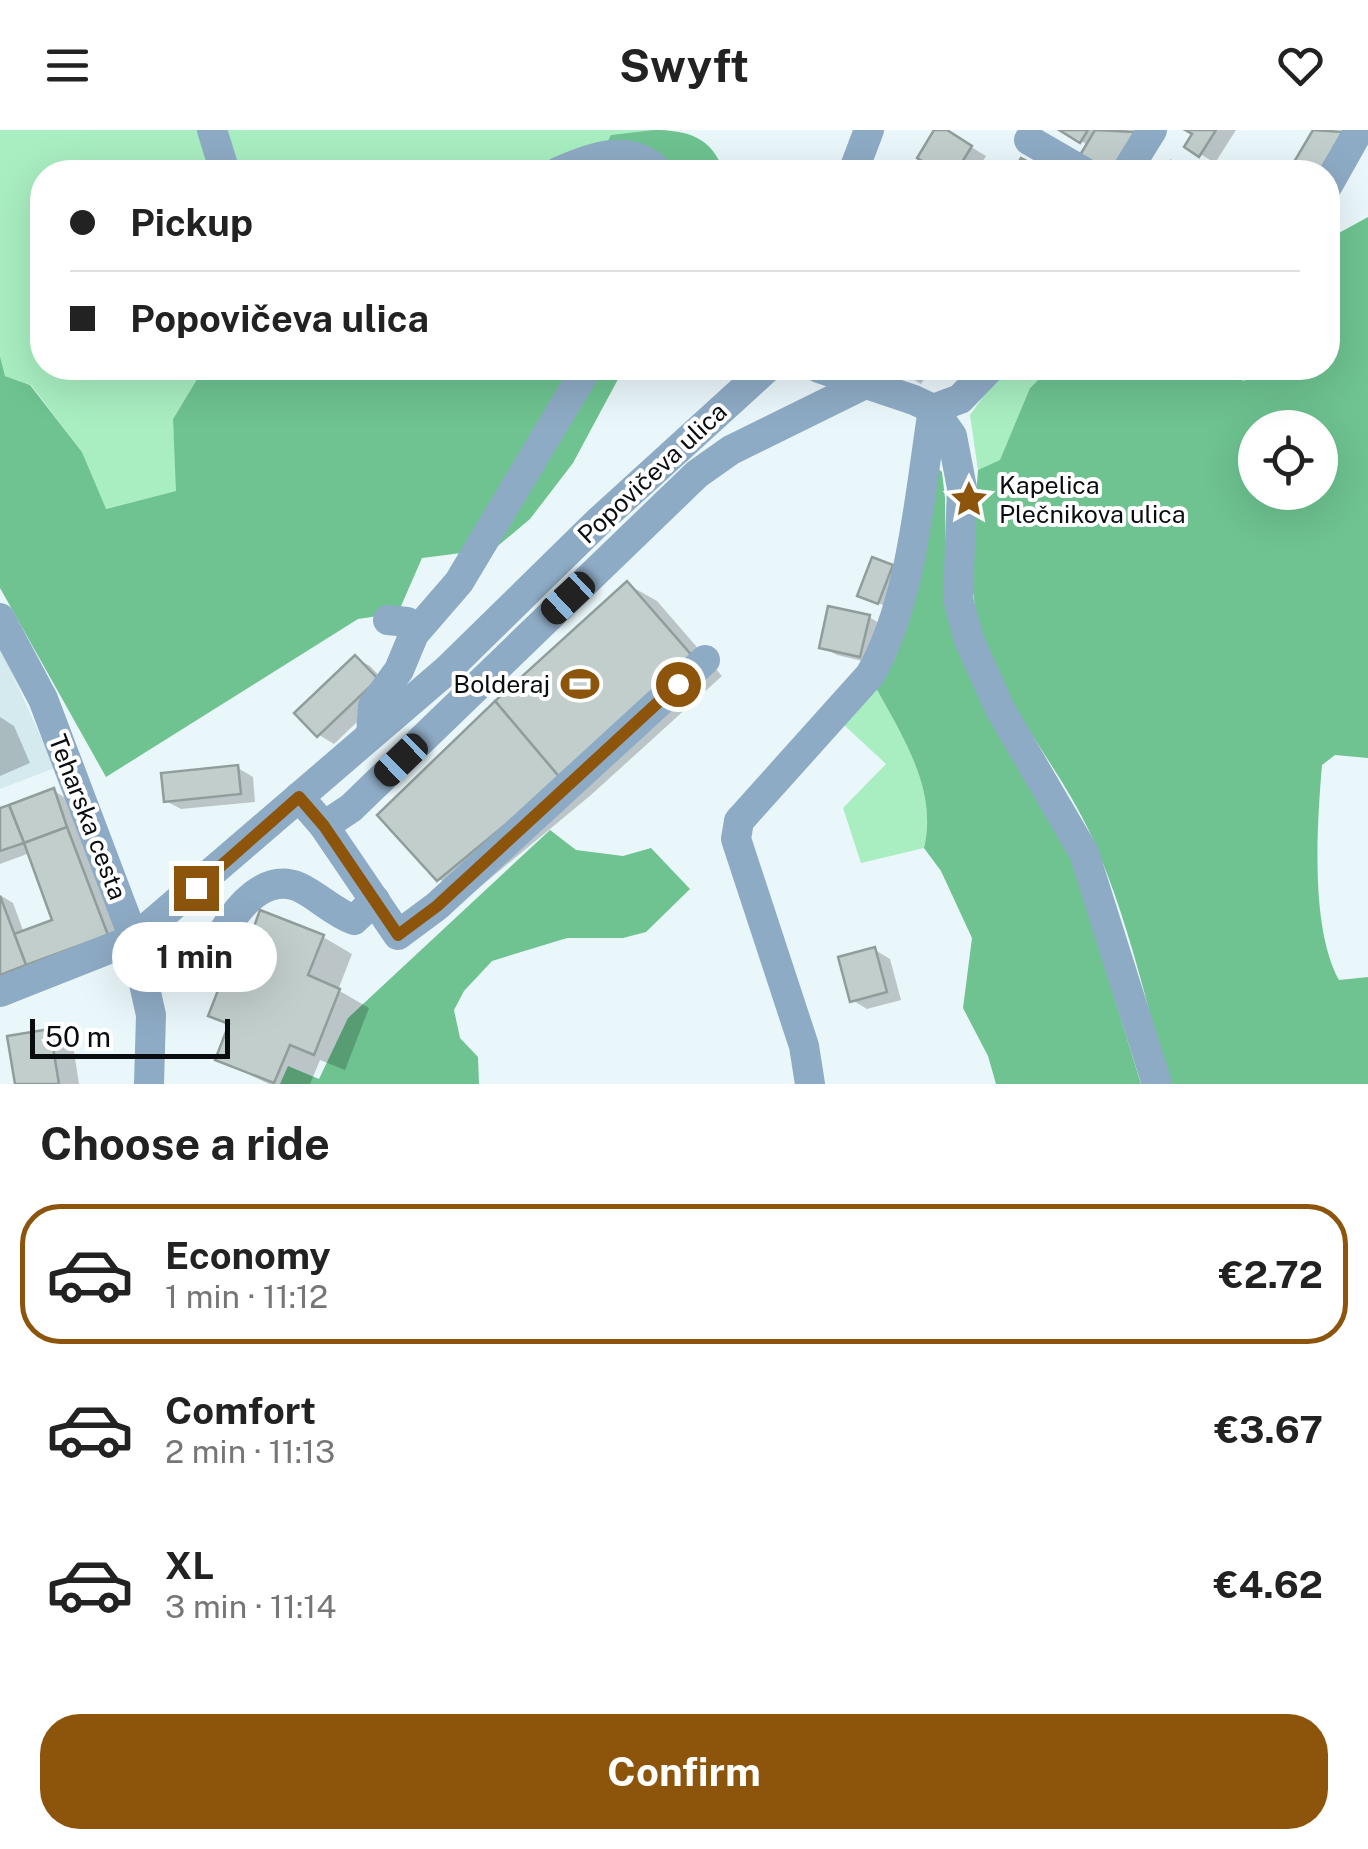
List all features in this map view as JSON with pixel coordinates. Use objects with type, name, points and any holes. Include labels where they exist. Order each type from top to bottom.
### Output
[{"type":"street","points":[[212,130],[221,160]]},
{"type":"street","points":[[858,160],[869,130]]},
{"type":"street","points":[[1133,160],[1152,130]]},
{"type":"street","points":[[1340,163],[1358,130]]},
{"type":"street","points":[[1029,140],[1063,160]]},
{"type":"street","points":[[588,160],[626,154],[644,160]]},
{"type":"street","points":[[371,735],[373,706],[399,670],[401,627],[460,582],[580,380]]},
{"type":"street","name":"Popovičeva ulica","points":[[0,992],[134,939],[447,670],[599,520],[754,380]]},
{"type":"street","points":[[858,380],[932,409],[952,436],[962,488],[958,599],[968,640],[1000,709],[1084,854],[1157,1084]]},
{"type":"street","points":[[932,409],[960,399],[978,380]]},
{"type":"street","points":[[324,826],[352,808],[698,474],[731,450],[868,383]]},
{"type":"street","points":[[810,1084],[804,1046],[736,839],[739,821],[870,674],[884,651],[910,546],[932,409]]},
{"type":"street","name":"Teharska cesta","points":[[0,618],[44,699],[134,939],[150,1015],[149,1084]]},
{"type":"street","points":[[299,797],[324,826],[398,935],[706,660]]},
{"type":"street","points":[[223,932],[245,902],[276,884],[298,887],[354,920],[374,900]]},
{"type":"shaded area","points":[[0,647],[55,768],[0,789]]},
{"type":"green space","points":[[0,130],[653,130],[611,135],[597,160],[30,160],[30,380],[197,380],[173,419],[177,491],[105,509],[82,452],[31,385],[5,376],[0,356]]},
{"type":"green space","points":[[653,130],[688,134],[705,143],[719,160],[597,160],[611,135]]},
{"type":"green space","points":[[1368,217],[1368,758],[1335,755],[1322,765],[1318,875],[1323,932],[1339,980],[1368,977],[1368,1084],[1168,1084],[1128,937],[1098,851],[1066,788],[994,667],[974,600],[978,470],[1000,460],[1030,388],[1038,380],[1340,380],[1340,232]]},
{"type":"green space","points":[[0,356],[5,376],[30,385],[82,452],[106,509],[176,491],[173,419],[197,380],[618,380],[573,463],[530,519],[487,555],[462,553],[422,558],[398,613],[358,619],[106,777],[0,588]]},
{"type":"green space","points":[[995,380],[1038,380],[1030,388],[1000,461],[978,470],[970,415]]},
{"type":"green space","points":[[936,467],[942,472],[945,498],[946,604],[1072,860],[1141,1084],[996,1084],[988,1056],[963,1008],[972,938],[941,871],[924,848],[927,826],[922,784],[875,686],[894,661],[907,627]]},
{"type":"green space","points":[[875,686],[915,764],[922,784],[927,826],[924,848],[861,863],[843,808],[886,764],[844,725]]},
{"type":"green space","points":[[550,830],[576,850],[623,856],[651,848],[690,889],[646,932],[623,938],[567,938],[492,961],[464,991],[454,1010],[460,1038],[478,1057],[479,1084],[280,1084],[288,1066],[319,1079],[348,1018]]},
{"type":"building","points":[[934,130],[947,130],[972,146],[963,160],[917,158]]},
{"type":"building","points":[[1059,130],[1088,130],[1080,143]]},
{"type":"building","points":[[1095,130],[1135,132],[1118,160],[1089,160],[1080,155]]},
{"type":"building","points":[[1185,130],[1216,130],[1199,157],[1184,147],[1192,134]]},
{"type":"building","points":[[1313,130],[1343,132],[1326,160],[1295,160]]},
{"type":"building","points":[[872,557],[893,565],[878,604],[857,596]]},
{"type":"building","name":"Bolderaj","points":[[627,581],[694,658],[561,779],[495,701]]},
{"type":"building","points":[[828,606],[870,615],[860,657],[819,648]]},
{"type":"building","points":[[355,655],[378,679],[317,737],[294,713]]},
{"type":"building","points":[[495,701],[561,779],[437,881],[377,815]]},
{"type":"building","points":[[238,765],[241,794],[164,802],[161,773]]},
{"type":"building","points":[[54,788],[67,827],[24,843],[9,805]]},
{"type":"building","points":[[9,805],[24,843],[0,851],[0,808]]},
{"type":"building","points":[[67,827],[108,935],[26,965],[14,934],[52,920],[24,843]]},
{"type":"building","points":[[0,896],[26,965],[0,975]]},
{"type":"building","points":[[260,910],[324,935],[308,975],[340,989],[314,1055],[290,1045],[274,1083],[215,1060],[229,1024],[208,1016],[240,934],[250,938]]},
{"type":"building","points":[[875,947],[887,992],[850,1002],[838,957]]},
{"type":"building","points":[[50,1029],[59,1084],[15,1084],[7,1036]]},
{"type":"place","name":"Kapelica Plečnikova ulica","points":[[969,499]]},
{"type":"place","name":"Bolderaj","points":[[580,684]]},
{"type":"route","points":[[196,888],[299,797],[324,826],[398,935],[437,906],[678,684]]}]
